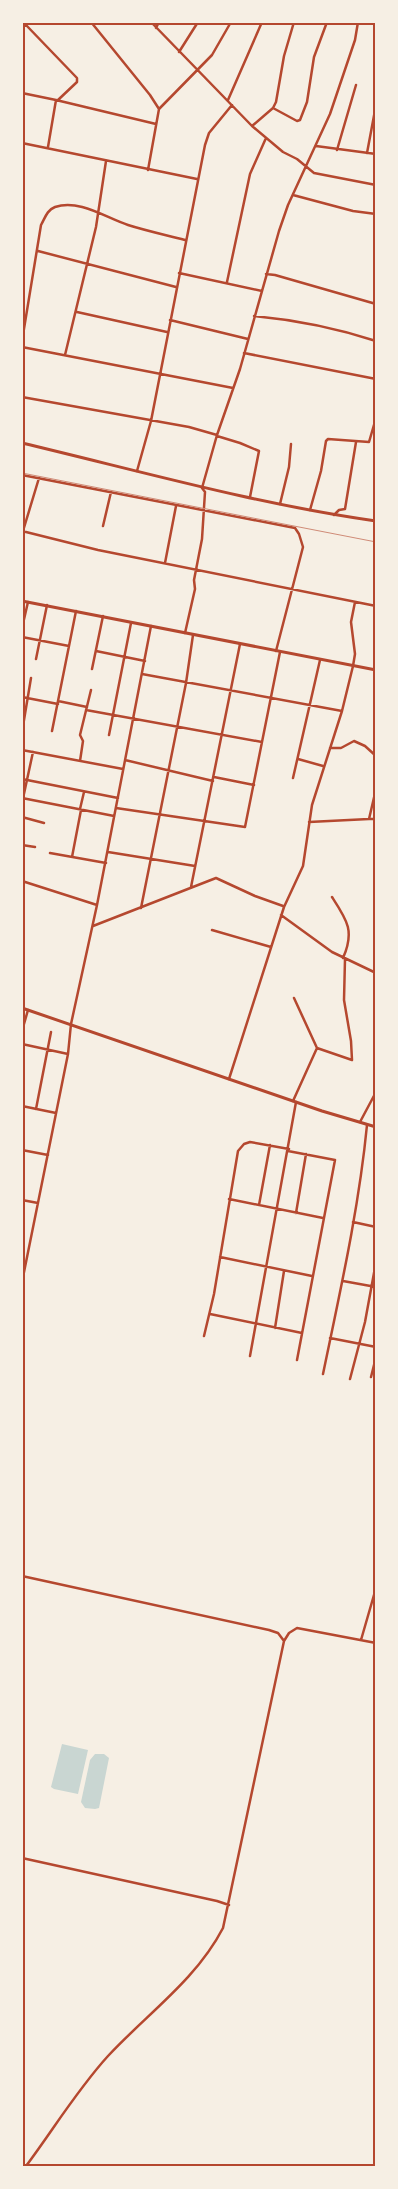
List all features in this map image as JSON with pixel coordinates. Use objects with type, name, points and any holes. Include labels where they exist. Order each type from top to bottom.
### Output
[{"type":"street","points":[[91,22],[159,108]]},
{"type":"street","points":[[151,22],[252,126],[306,167],[322,175],[376,185]]},
{"type":"street","points":[[156,28],[159,22]]},
{"type":"street","points":[[179,52],[198,22]]},
{"type":"street","points":[[148,170],[159,108],[212,55],[231,22]]},
{"type":"street","points":[[228,100],[262,22]]},
{"type":"street","points":[[252,126],[273,108],[284,56],[294,22]]},
{"type":"street","points":[[273,108],[298,121],[300,120],[308,102],[314,57],[327,22]]},
{"type":"street","points":[[185,632],[193,600],[202,539],[205,492],[202,488],[217,435],[244,353],[284,214],[316,146],[344,74],[358,22]]},
{"type":"street","points":[[22,28],[27,24],[77,78],[77,82],[57,100],[48,148]]},
{"type":"street","points":[[337,150],[356,85]]},
{"type":"street","points":[[22,93],[156,124]]},
{"type":"street","points":[[137,471],[151,421],[197,179],[209,133],[232,105]]},
{"type":"street","points":[[367,153],[376,105]]},
{"type":"street","points":[[228,282],[250,174],[266,138]]},
{"type":"street","points":[[22,142],[197,179]]},
{"type":"street","points":[[316,146],[376,154]]},
{"type":"street","points":[[65,355],[77,312],[99,212],[106,161]]},
{"type":"street","points":[[293,195],[353,211],[376,214]]},
{"type":"street","points":[[22,341],[41,225],[47,213],[52,209],[67,206],[99,212],[115,221],[185,240]]},
{"type":"street","points":[[38,251],[176,287]]},
{"type":"street","points":[[179,273],[228,282],[262,291]]},
{"type":"street","points":[[266,274],[376,304]]},
{"type":"street","points":[[77,312],[167,332]]},
{"type":"street","points":[[254,316],[291,320],[376,341]]},
{"type":"street","points":[[170,320],[248,339]]},
{"type":"street","points":[[22,347],[161,372],[233,388]]},
{"type":"street","points":[[244,353],[376,379]]},
{"type":"street","points":[[22,397],[189,427],[217,435],[259,451],[250,497]]},
{"type":"street","points":[[310,510],[328,438],[356,442],[370,441],[376,418]]},
{"type":"street","points":[[334,515],[339,510],[345,509],[356,442]]},
{"type":"street","points":[[22,444],[202,488],[334,515],[376,521]]},
{"type":"street","points":[[280,504],[289,467],[291,444]]},
{"type":"street","points":[[22,475],[295,528],[303,547],[278,651],[271,699],[245,827],[116,808]]},
{"type":"street","points":[[39,478],[23,531],[98,550],[376,606]]},
{"type":"street","points":[[103,526],[110,492]]},
{"type":"street","points":[[165,563],[176,506]]},
{"type":"street","points":[[22,601],[376,670]]},
{"type":"street","points":[[22,628],[28,602]]},
{"type":"street","points":[[230,1079],[284,906],[303,866],[309,822],[324,766],[342,711],[353,666],[355,654],[351,622],[355,602]]},
{"type":"street","points":[[36,659],[47,605]]},
{"type":"street","points":[[52,731],[76,611]]},
{"type":"street","points":[[92,669],[103,616]]},
{"type":"street","points":[[109,735],[132,621]]},
{"type":"street","points":[[23,1280],[151,625]]},
{"type":"street","points":[[141,908],[178,727],[193,634]]},
{"type":"street","points":[[22,637],[69,646]]},
{"type":"street","points":[[191,887],[240,644]]},
{"type":"street","points":[[96,651],[145,661]]},
{"type":"street","points":[[293,778],[320,660]]},
{"type":"street","points":[[142,674],[231,692],[342,711]]},
{"type":"street","points":[[23,726],[31,678]]},
{"type":"street","points":[[80,761],[83,742],[80,735],[90,690]]},
{"type":"street","points":[[22,697],[58,702],[134,719],[262,742]]},
{"type":"street","points":[[330,748],[341,748],[354,741],[365,746],[376,756]]},
{"type":"street","points":[[22,750],[123,769]]},
{"type":"street","points":[[22,803],[33,752]]},
{"type":"street","points":[[298,759],[324,766]]},
{"type":"street","points":[[125,760],[213,779],[254,785]]},
{"type":"street","points":[[22,779],[118,798]]},
{"type":"street","points":[[369,818],[376,789]]},
{"type":"street","points":[[72,857],[84,792]]},
{"type":"street","points":[[23,798],[114,816]]},
{"type":"street","points":[[22,817],[44,823]]},
{"type":"street","points":[[309,822],[376,819]]},
{"type":"street","points":[[22,844],[35,847]]},
{"type":"street","points":[[108,852],[195,866]]},
{"type":"street","points":[[50,853],[106,863]]},
{"type":"street","points":[[92,926],[216,878],[284,906]]},
{"type":"street","points":[[22,881],[97,905]]},
{"type":"street","points":[[294,998],[317,1048],[352,1060],[351,1041],[344,1000],[344,959],[348,947],[349,928],[346,918],[332,897]]},
{"type":"street","points":[[281,915],[344,959],[376,973]]},
{"type":"street","points":[[212,930],[271,947]]},
{"type":"street","points":[[22,1008],[294,1102],[376,1127]]},
{"type":"street","points":[[22,1032],[28,1010]]},
{"type":"street","points":[[36,1109],[51,1032]]},
{"type":"street","points":[[22,1044],[68,1054]]},
{"type":"street","points":[[250,1356],[289,1150],[294,1102],[317,1048]]},
{"type":"street","points":[[360,1123],[376,1092]]},
{"type":"street","points":[[22,1106],[56,1113]]},
{"type":"street","points":[[323,1374],[361,1178],[367,1125]]},
{"type":"street","points":[[204,1336],[210,1314],[229,1199],[241,1147],[250,1142],[334,1160],[297,1360]]},
{"type":"street","points":[[259,1205],[270,1145]]},
{"type":"street","points":[[22,1150],[48,1155]]},
{"type":"street","points":[[296,1212],[306,1154]]},
{"type":"street","points":[[229,1199],[324,1218]]},
{"type":"street","points":[[22,1200],[38,1203]]},
{"type":"street","points":[[353,1222],[376,1227]]},
{"type":"street","points":[[22,1248],[29,1249]]},
{"type":"street","points":[[220,1257],[312,1276]]},
{"type":"street","points":[[350,1380],[376,1262]]},
{"type":"street","points":[[275,1328],[284,1270]]},
{"type":"street","points":[[342,1280],[376,1287]]},
{"type":"street","points":[[210,1314],[302,1333]]},
{"type":"street","points":[[330,1338],[376,1347]]},
{"type":"street","points":[[371,1377],[376,1357]]},
{"type":"street","points":[[22,1576],[269,1630],[278,1633],[284,1642]]},
{"type":"street","points":[[361,1640],[376,1588]]},
{"type":"street","points":[[26,2166],[82,2088],[109,2056],[199,1966],[223,1928],[284,1642],[289,1633],[297,1628],[376,1644]]},
{"type":"street","points":[[22,1858],[229,1905]]},
{"type":"shaded area","points":[[62,1744],[88,1750],[78,1794],[51,1787]]},
{"type":"shaded area","points":[[95,1754],[104,1754],[109,1758],[99,1808],[95,1809],[85,1808],[81,1802],[90,1760]]},
{"type":"railway","points":[[22,473],[376,542]]}]
